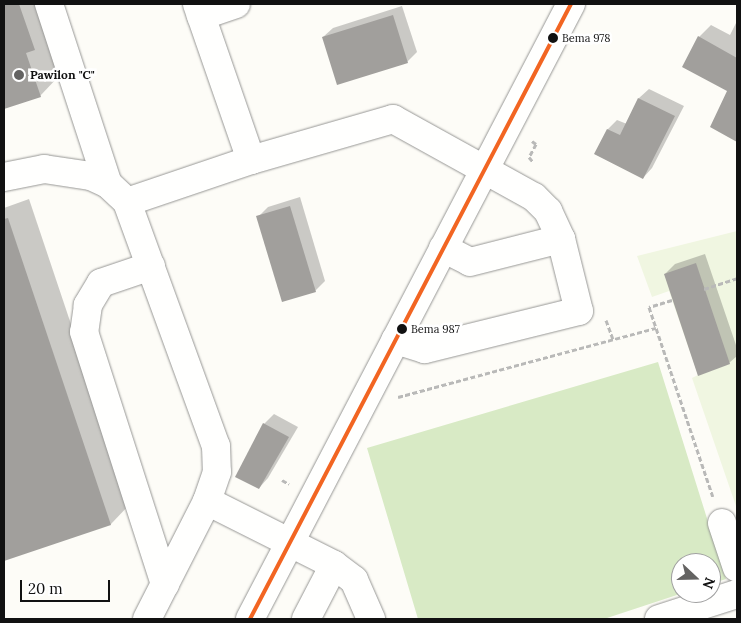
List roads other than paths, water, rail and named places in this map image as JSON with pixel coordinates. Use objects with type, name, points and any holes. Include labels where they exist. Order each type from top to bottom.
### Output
[{"type":"street","points":[[49,4],[118,193],[151,266],[216,446],[218,472],[207,501],[147,619]]},
{"type":"street","points":[[236,4],[199,10],[251,160]]},
{"type":"street","points":[[250,619],[571,4]]},
{"type":"street","points":[[4,177],[44,169],[91,176],[118,193],[251,160],[393,119],[485,168],[534,197],[548,211],[561,238],[579,310],[425,350],[395,340]]},
{"type":"street","points":[[443,248],[470,262],[561,238]]},
{"type":"street","points":[[151,266],[101,283],[88,305],[84,332],[165,584]]},
{"type":"street","points":[[207,501],[290,540],[334,565],[354,580],[372,619]]},
{"type":"street","points":[[722,523],[737,568]]},
{"type":"street","points":[[306,619],[334,565]]},
{"type":"street","points":[[659,619],[737,594]]},
{"type":"place","name":"Bema 978","points":[[553,38]]},
{"type":"place","name":"Pawilon \"C\"","points":[[19,75]]},
{"type":"place","name":"Bema 987","points":[[402,329]]}]
